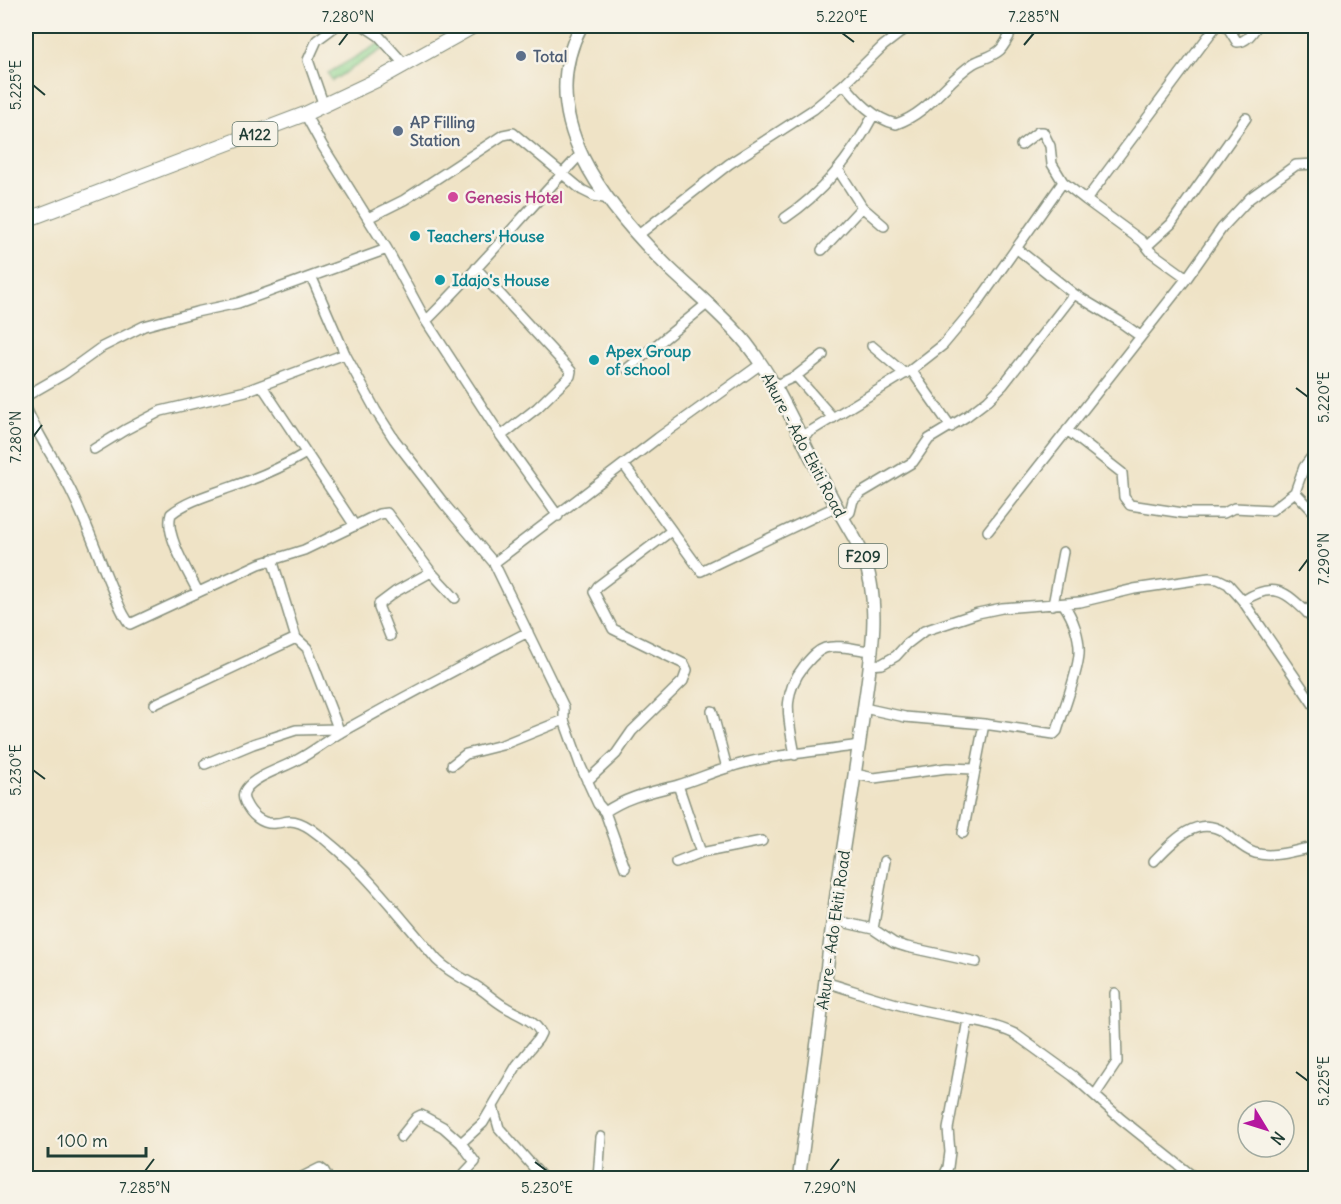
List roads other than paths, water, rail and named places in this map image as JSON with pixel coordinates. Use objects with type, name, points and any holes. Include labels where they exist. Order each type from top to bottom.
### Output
[{"type":"highway","name":"A122","points":[[26,220],[324,106],[405,65],[474,26]]},
{"type":"main road","name":"Akure - Ado Ekiti Road","points":[[581,26],[569,54],[564,99],[568,120],[581,154],[609,199],[637,236],[708,303],[746,343],[761,364],[862,554],[872,586],[874,622],[870,665],[799,1179]]},
{"type":"street","points":[[324,106],[308,60],[317,40],[336,26]]},
{"type":"street","points":[[364,26],[379,36],[405,65]]},
{"type":"street","points":[[637,236],[729,164],[799,120],[844,84],[883,46],[909,26]]},
{"type":"street","points":[[844,84],[874,114],[896,124],[921,111],[975,63],[998,52],[1014,26]]},
{"type":"street","points":[[1086,200],[1216,26]]},
{"type":"street","points":[[1227,26],[1237,42],[1242,42],[1257,26]]},
{"type":"street","points":[[305,114],[387,249],[426,321],[501,436],[558,516]]},
{"type":"street","points":[[785,218],[839,171],[860,141],[874,114]]},
{"type":"street","points":[[1147,246],[1171,224],[1246,118]]},
{"type":"street","points":[[1021,145],[1038,132],[1043,132],[1050,146],[1052,164],[1063,182],[1187,278]]},
{"type":"street","points":[[368,218],[419,190],[503,135],[513,133],[582,190],[594,196],[609,199]]},
{"type":"street","points":[[426,321],[464,284],[581,154]]},
{"type":"street","points":[[988,531],[1187,278],[1222,228],[1250,198],[1296,165],[1316,164]]},
{"type":"street","points":[[839,171],[862,207],[884,226]]},
{"type":"street","points":[[801,437],[908,372],[943,345],[956,331],[1063,182]]},
{"type":"street","points":[[822,250],[862,207]]},
{"type":"street","points":[[1016,248],[1074,294],[1140,336]]},
{"type":"street","points":[[26,396],[66,373],[102,347],[144,326],[238,303],[387,249]]},
{"type":"street","points":[[476,268],[571,371],[570,376],[537,408],[501,436]]},
{"type":"street","points":[[312,278],[345,354],[376,411],[394,439],[444,505],[494,563],[564,706],[564,720],[587,781],[598,804],[605,812],[625,868]]},
{"type":"street","points":[[624,465],[701,571],[840,512],[850,512],[855,497],[913,462],[929,439],[951,427],[988,400],[1003,385],[1074,294]]},
{"type":"street","points":[[627,369],[708,303]]},
{"type":"street","points":[[872,346],[908,372],[951,427]]},
{"type":"street","points":[[94,449],[125,429],[161,411],[262,386],[345,354]]},
{"type":"street","points":[[774,386],[796,376],[823,355]]},
{"type":"street","points":[[494,563],[658,438],[761,364]]},
{"type":"street","points":[[796,376],[833,418]]},
{"type":"street","points":[[262,386],[355,526]]},
{"type":"street","points":[[26,408],[37,434],[72,493],[128,622],[133,624],[272,559],[304,550],[379,514],[387,513],[431,572],[455,598]]},
{"type":"street","points":[[1067,430],[1122,473],[1125,497],[1130,505],[1183,513],[1224,513],[1234,508],[1272,510],[1294,492],[1304,467],[1316,451]]},
{"type":"street","points":[[198,592],[169,527],[171,514],[188,504],[273,471],[306,453]]},
{"type":"street","points":[[1294,492],[1316,514]]},
{"type":"street","points":[[587,781],[616,754],[632,731],[683,681],[686,675],[687,670],[684,664],[613,629],[604,616],[594,592],[598,586],[671,531]]},
{"type":"street","points":[[1053,605],[1063,552]]},
{"type":"street","points":[[272,559],[296,638],[307,648],[339,731]]},
{"type":"street","points":[[390,636],[379,604],[431,572]]},
{"type":"street","points":[[870,665],[882,664],[896,656],[924,631],[1002,608],[1065,605],[1134,589],[1209,578],[1228,584],[1243,601],[1316,708]]},
{"type":"street","points":[[1243,601],[1257,592],[1267,589],[1275,590],[1291,599],[1316,621]]},
{"type":"street","points":[[1307,613],[1316,599]]},
{"type":"street","points":[[864,708],[904,717],[984,724],[1054,734],[1057,731],[1079,654],[1078,639],[1071,615],[1065,605]]},
{"type":"street","points":[[461,1143],[483,1123],[517,1065],[541,1033],[530,1020],[447,970],[360,872],[309,828],[290,821],[264,823],[245,801],[245,790],[252,783],[297,760],[339,731],[528,632]]},
{"type":"street","points":[[155,704],[296,638]]},
{"type":"street","points":[[795,755],[788,714],[789,697],[792,684],[800,672],[818,651],[827,647],[871,651]]},
{"type":"street","points":[[712,711],[727,768]]},
{"type":"street","points":[[452,765],[466,754],[502,745],[564,720]]},
{"type":"street","points":[[963,833],[984,724]]},
{"type":"street","points":[[205,764],[286,733],[309,729],[339,731]]},
{"type":"street","points":[[605,812],[640,794],[678,785],[727,768],[859,745]]},
{"type":"street","points":[[855,774],[874,778],[946,768],[975,769]]},
{"type":"street","points":[[678,785],[701,853]]},
{"type":"street","points":[[1154,861],[1182,834],[1202,826],[1219,829],[1253,853],[1275,854],[1316,847]]},
{"type":"street","points":[[676,863],[701,853],[762,841]]},
{"type":"street","points":[[873,929],[885,861]]},
{"type":"street","points":[[833,920],[873,929],[894,943],[907,947],[976,962]]},
{"type":"street","points":[[825,982],[890,1002],[968,1020],[1015,1034],[1073,1076],[1120,1119],[1195,1179]]},
{"type":"street","points":[[1095,1095],[1118,1062],[1115,993]]},
{"type":"street","points":[[943,1179],[948,1167],[950,1152],[948,1129],[968,1020]]},
{"type":"street","points":[[493,1107],[499,1128],[543,1179]]},
{"type":"street","points":[[401,1137],[421,1115],[443,1127],[461,1143],[475,1162],[460,1179]]},
{"type":"street","points":[[598,1179],[601,1137]]},
{"type":"street","points":[[300,1179],[320,1168],[328,1179]]},
{"type":"place","name":"Total","points":[[521,56]]},
{"type":"place","name":"AP Filling Station","points":[[398,131]]},
{"type":"place","name":"Genesis Hotel","points":[[453,197]]},
{"type":"place","name":"Teachers' House","points":[[415,236]]},
{"type":"place","name":"Idajo's House","points":[[440,280]]},
{"type":"place","name":"Apex Group of school","points":[[594,360]]}]
